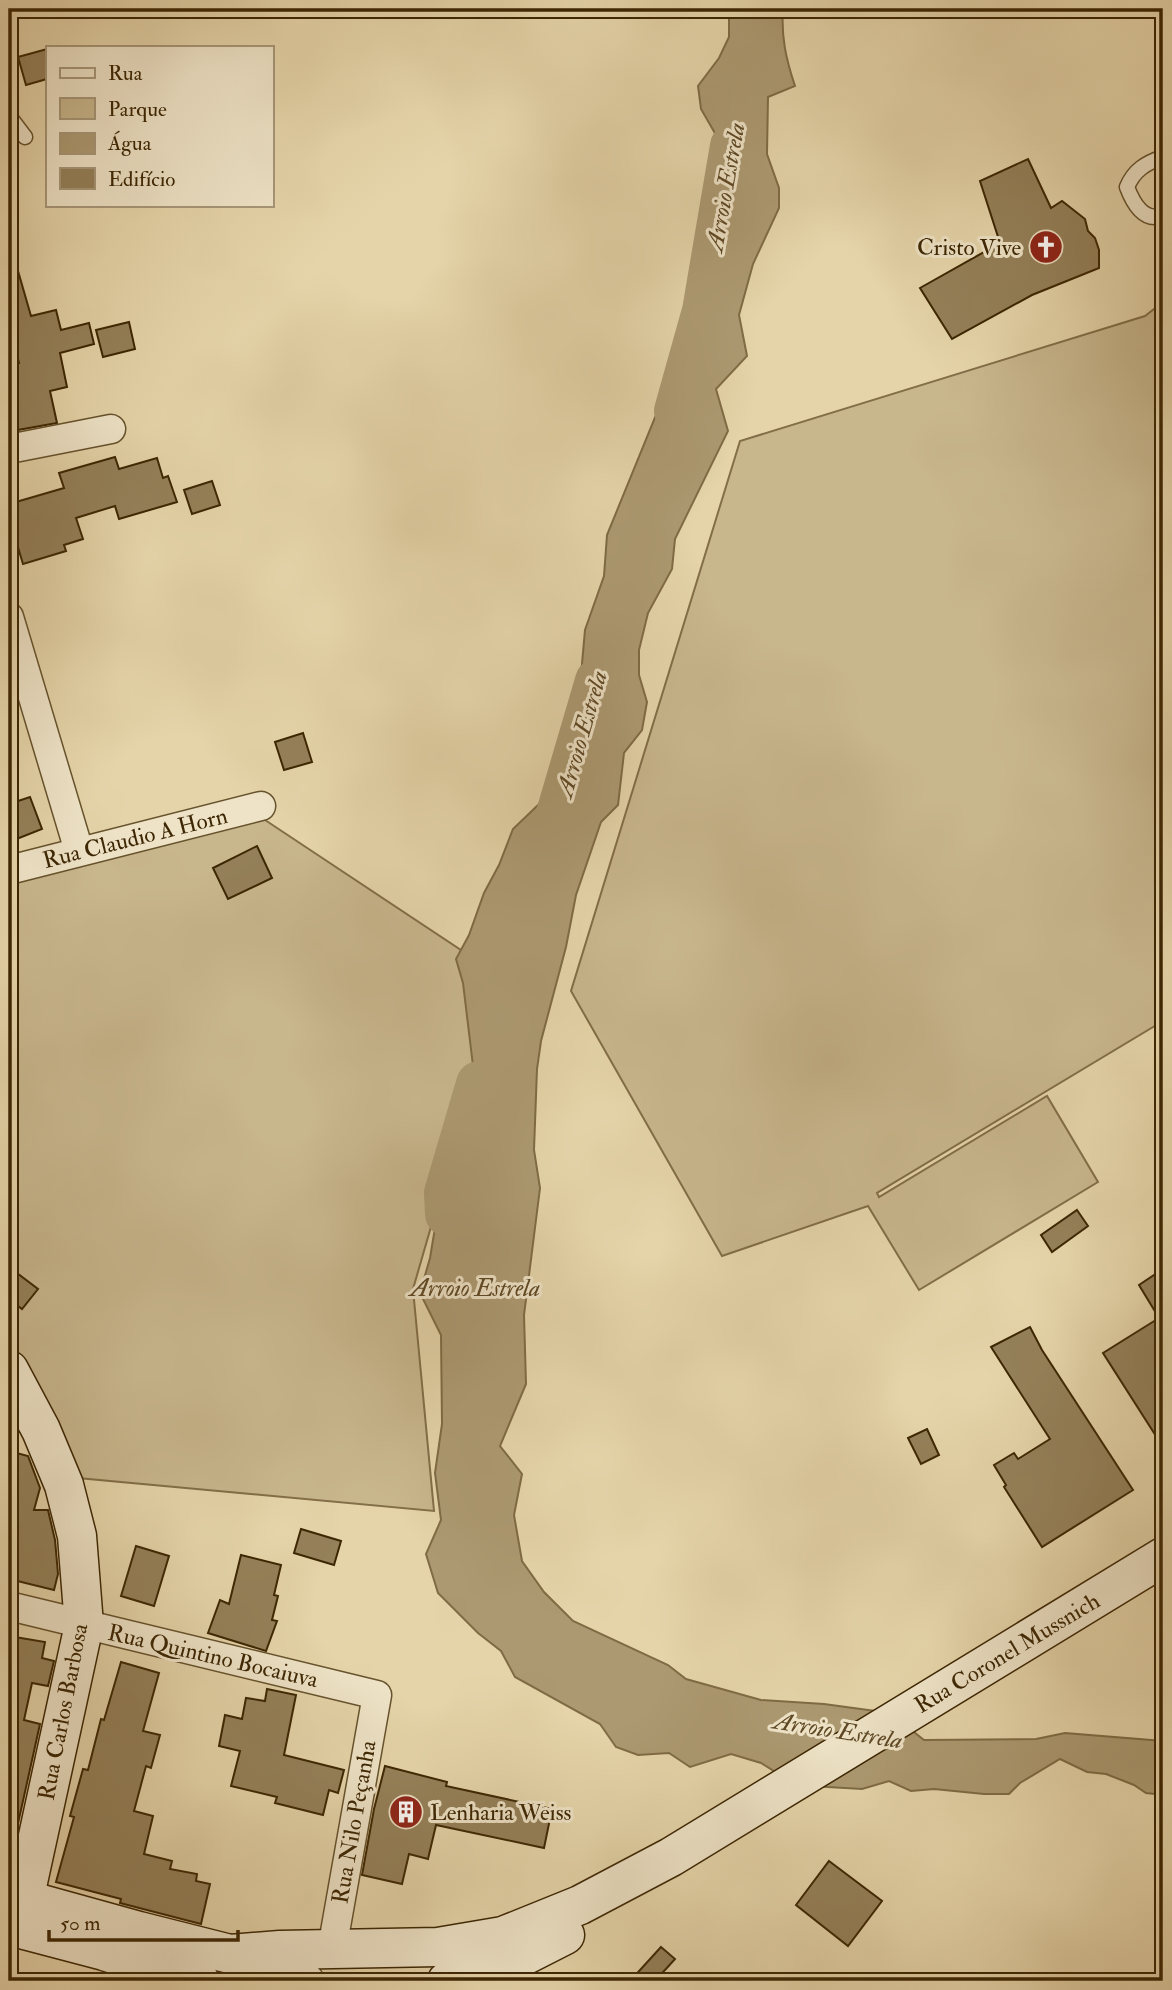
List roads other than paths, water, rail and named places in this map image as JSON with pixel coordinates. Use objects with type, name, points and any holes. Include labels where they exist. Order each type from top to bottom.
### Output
[{"type":"main road","name":"Rua Carlos Barbosa","points":[[9,1370],[41,1430],[64,1485],[77,1536],[84,1625],[15,1912]]},
{"type":"main road","name":"Rua Coronel Mussnich","points":[[15,1912],[139,1931],[230,1954],[280,1950],[438,1947],[503,1936],[580,1905],[674,1856],[1163,1557]]},
{"type":"main road","name":"Rua Coronel Mussnich","points":[[447,1981],[506,1965],[587,1924],[674,1856]]},
{"type":"main road","points":[[15,1912],[104,1951],[200,1981]]},
{"type":"street","points":[[9,449],[111,429]]},
{"type":"street","points":[[9,617],[79,851]]},
{"type":"street","name":"Rua Claudio A Horn","points":[[9,870],[261,806]]},
{"type":"street","name":"Rua Quintino Bocaiuva","points":[[9,1606],[377,1695]]},
{"type":"street","name":"Rua Nilo Peçanha","points":[[332,1949],[377,1695]]},
{"type":"street","points":[[230,1954],[306,1981]]},
{"type":"lane","points":[[9,116],[24,137]]},
{"type":"lane","points":[[1163,157],[1143,166],[1132,175],[1127,187],[1132,202],[1144,215],[1163,215]]},
{"type":"water","name":"Arroio Estrela","points":[[729,9],[783,9],[785,48],[795,86],[768,97],[767,154],[779,188],[779,208],[753,264],[739,315],[747,356],[716,389],[728,431],[675,539],[672,569],[648,613],[639,650],[639,675],[647,702],[642,730],[624,753],[618,805],[601,822],[576,895],[566,947],[541,1041],[537,1069],[534,1150],[540,1188],[524,1315],[526,1384],[500,1446],[522,1474],[514,1515],[522,1561],[544,1592],[573,1621],[668,1665],[686,1679],[761,1700],[824,1704],[890,1713],[924,1740],[1036,1739],[1065,1733],[1163,1741],[1163,1795],[1146,1793],[1134,1785],[1106,1774],[1087,1772],[1060,1759],[1020,1783],[1009,1794],[984,1794],[934,1789],[911,1791],[889,1781],[862,1789],[810,1786],[782,1776],[761,1763],[731,1754],[690,1767],[669,1753],[638,1755],[616,1747],[600,1724],[515,1677],[501,1651],[478,1633],[438,1593],[426,1554],[441,1520],[435,1473],[442,1424],[441,1335],[420,1293],[430,1258],[441,1192],[460,1151],[474,1074],[463,983],[456,959],[469,935],[484,893],[499,865],[513,829],[563,781],[583,751],[577,720],[585,630],[604,576],[607,535],[667,388],[690,359],[705,328],[699,297],[728,242],[726,212],[712,181],[720,142],[701,109],[698,86],[719,58],[729,37]]},
{"type":"waterway","name":"Arroio Estrela","points":[[677,411],[705,311],[733,146]]},
{"type":"waterway","name":"Arroio Estrela","points":[[556,824],[598,681]]},
{"type":"waterway","name":"Arroio Estrela","points":[[448,1214],[447,1193],[479,1084]]},
{"type":"place","name":"Cristo Vive","points":[[1046,247]]},
{"type":"place","name":"Lenharia Weiss","points":[[406,1812]]}]
